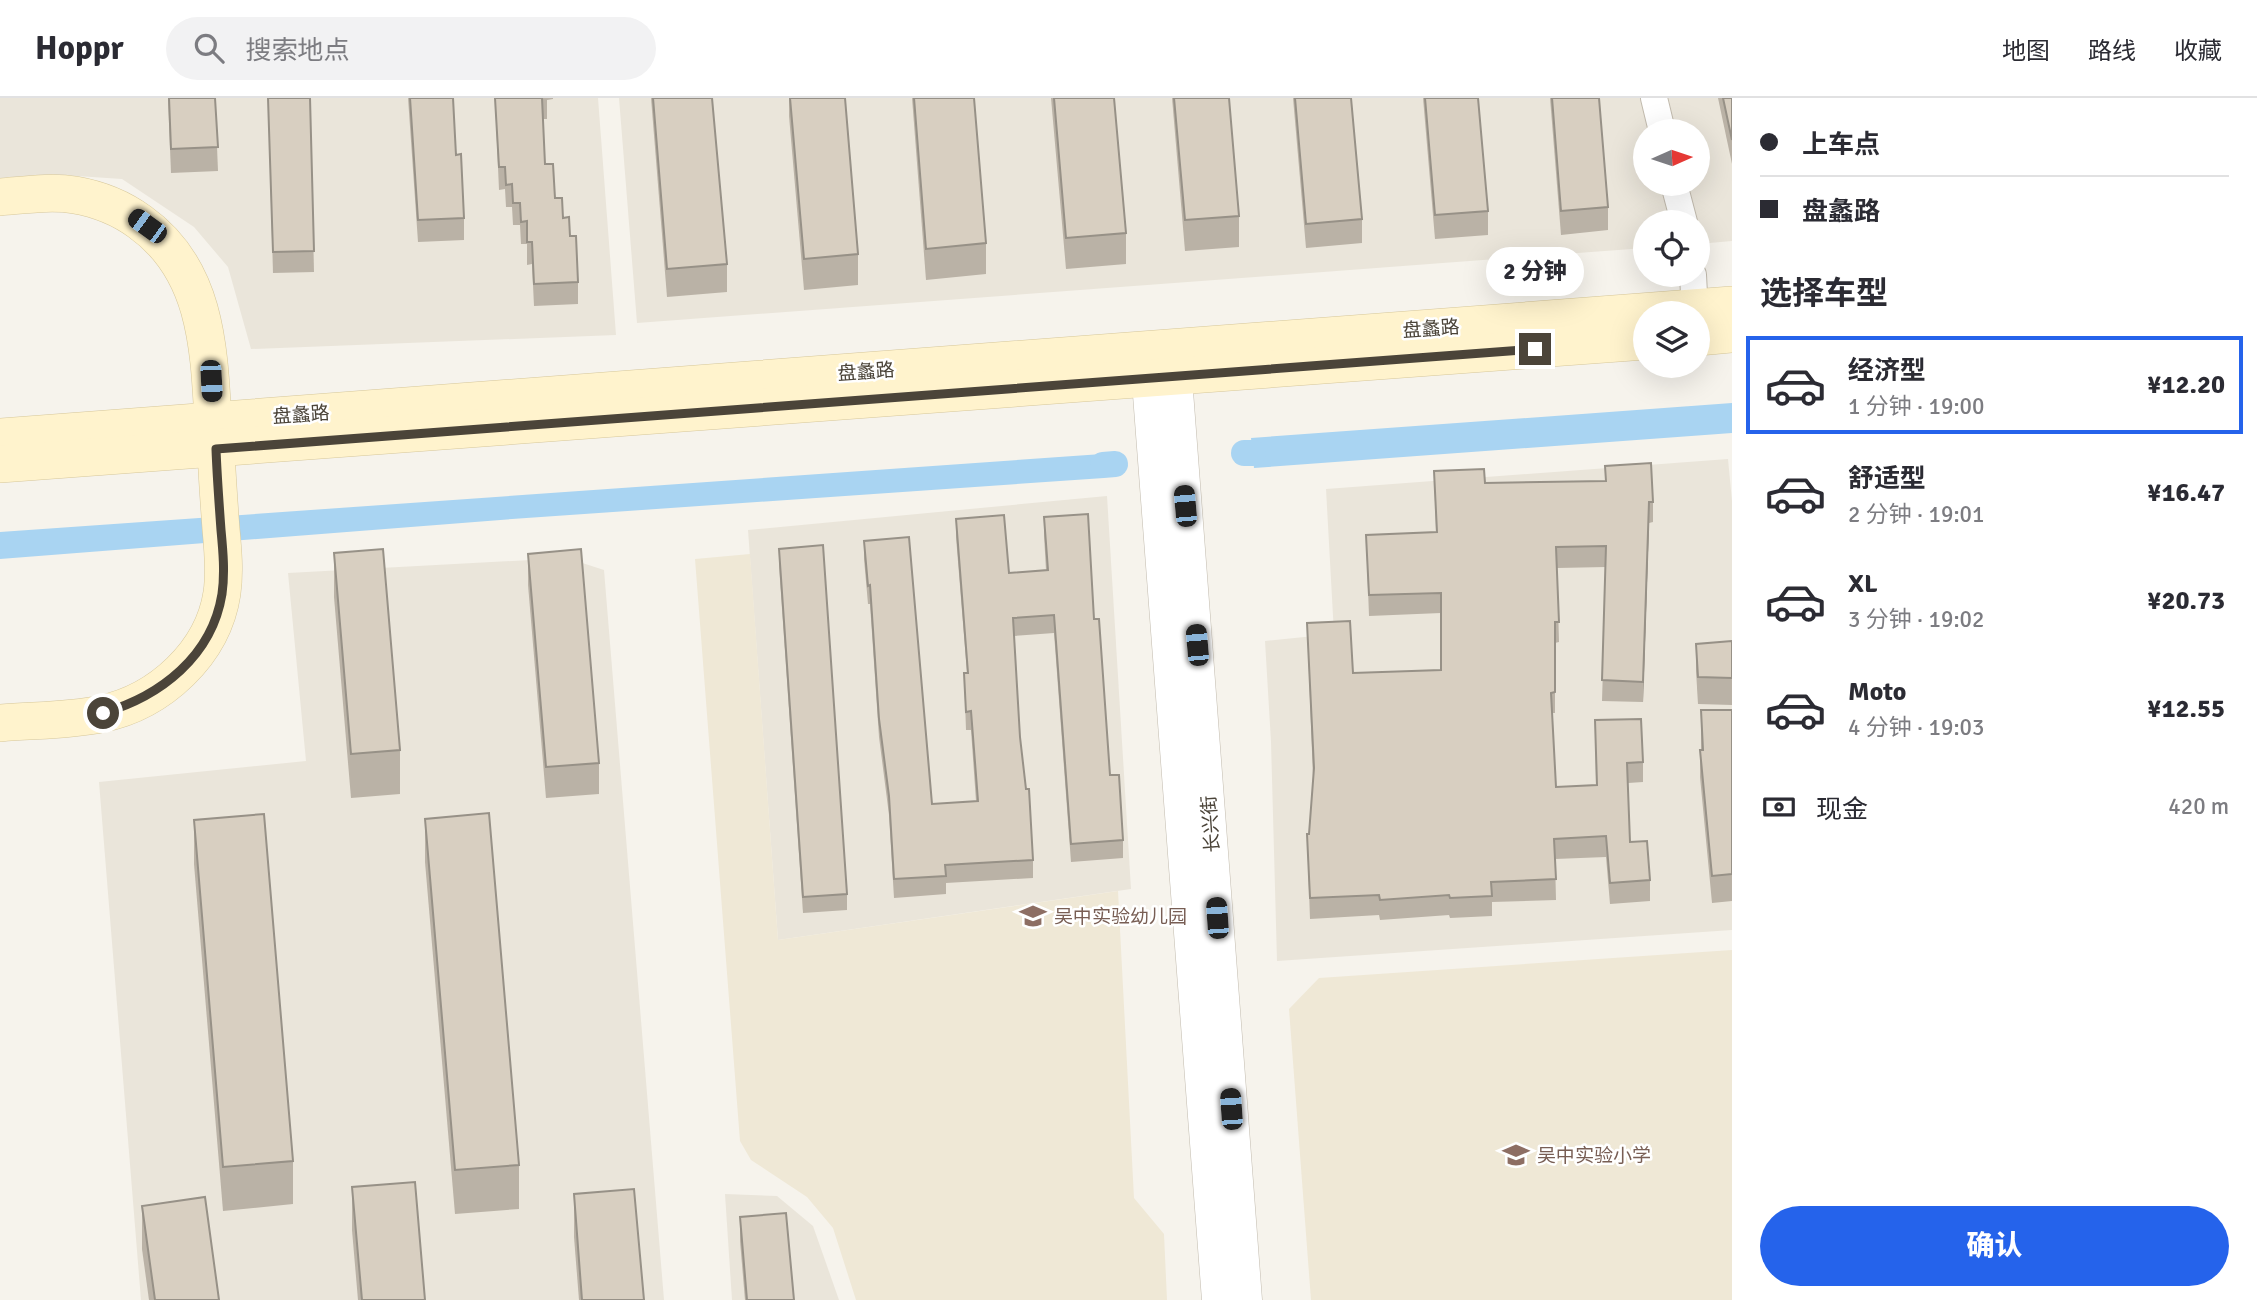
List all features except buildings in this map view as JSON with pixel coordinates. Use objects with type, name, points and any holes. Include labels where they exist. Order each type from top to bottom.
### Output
[{"type":"main road","points":[[0,197],[57,194],[84,197],[124,212],[157,235],[182,265],[194,291],[207,346],[223,552],[222,593],[214,624],[198,652],[167,683],[140,699],[103,713],[0,723]]},
{"type":"main road","name":"盘蠡路","points":[[1710,307],[1732,306]]},
{"type":"main road","name":"盘蠡路","points":[[0,464],[214,435],[1161,363],[1633,314]]},
{"type":"main road","name":"盘蠡路","points":[[1710,319],[1732,334]]},
{"type":"main road","name":"盘蠡路","points":[[1161,363],[1633,342]]},
{"type":"main road","name":"盘蠡路","points":[[0,437],[214,435]]},
{"type":"street","points":[[1654,98],[1659,119]]},
{"type":"street","name":"长兴街","points":[[1161,363],[1218,1300]]},
{"type":"street","name":"长兴街","points":[[1161,363],[1246,1300]]},
{"type":"shaded area","points":[[0,98],[598,98],[616,335],[251,349],[228,267],[194,227],[122,179],[62,175],[0,178]]},
{"type":"shaded area","points":[[619,98],[1732,98],[1732,241],[1710,243],[1710,210],[1633,210],[1633,249],[637,323]]},
{"type":"shaded area","points":[[1728,459],[1732,501],[1732,930],[1277,961],[1271,742],[1265,641],[1334,634],[1326,489]]},
{"type":"shaded area","points":[[1107,496],[1131,889],[778,940],[748,530]]},
{"type":"shaded area","name":"吴中实验幼儿园","points":[[750,554],[778,940],[1118,891],[1134,1198],[1164,1234],[1167,1300],[856,1300],[833,1228],[807,1197],[751,1160],[740,1141],[695,559]]},
{"type":"shaded area","points":[[567,558],[604,570],[664,1300],[141,1300],[99,782],[306,761],[288,573]]},
{"type":"shaded area","name":"吴中实验小学","points":[[1732,950],[1732,1300],[1311,1300],[1289,1009],[1319,978]]},
{"type":"shaded area","points":[[725,1194],[777,1196],[813,1226],[839,1300],[732,1300]]},
{"type":"water","points":[[1732,403],[1732,433],[1254,468],[1251,438]]},
{"type":"water","points":[[1102,454],[1104,478],[512,519],[0,559],[0,532]]},
{"type":"waterway","points":[[1244,453],[1253,453]]},
{"type":"waterway","points":[[1103,465],[1115,464]]},
{"type":"place","name":"吴中实验幼儿园","points":[[1033,916]]},
{"type":"place","name":"吴中实验小学","points":[[1516,1155]]},
{"type":"route","points":[[103,713],[140,699],[174,677],[198,652],[214,624],[224,577],[216,449],[1535,349]]}]
